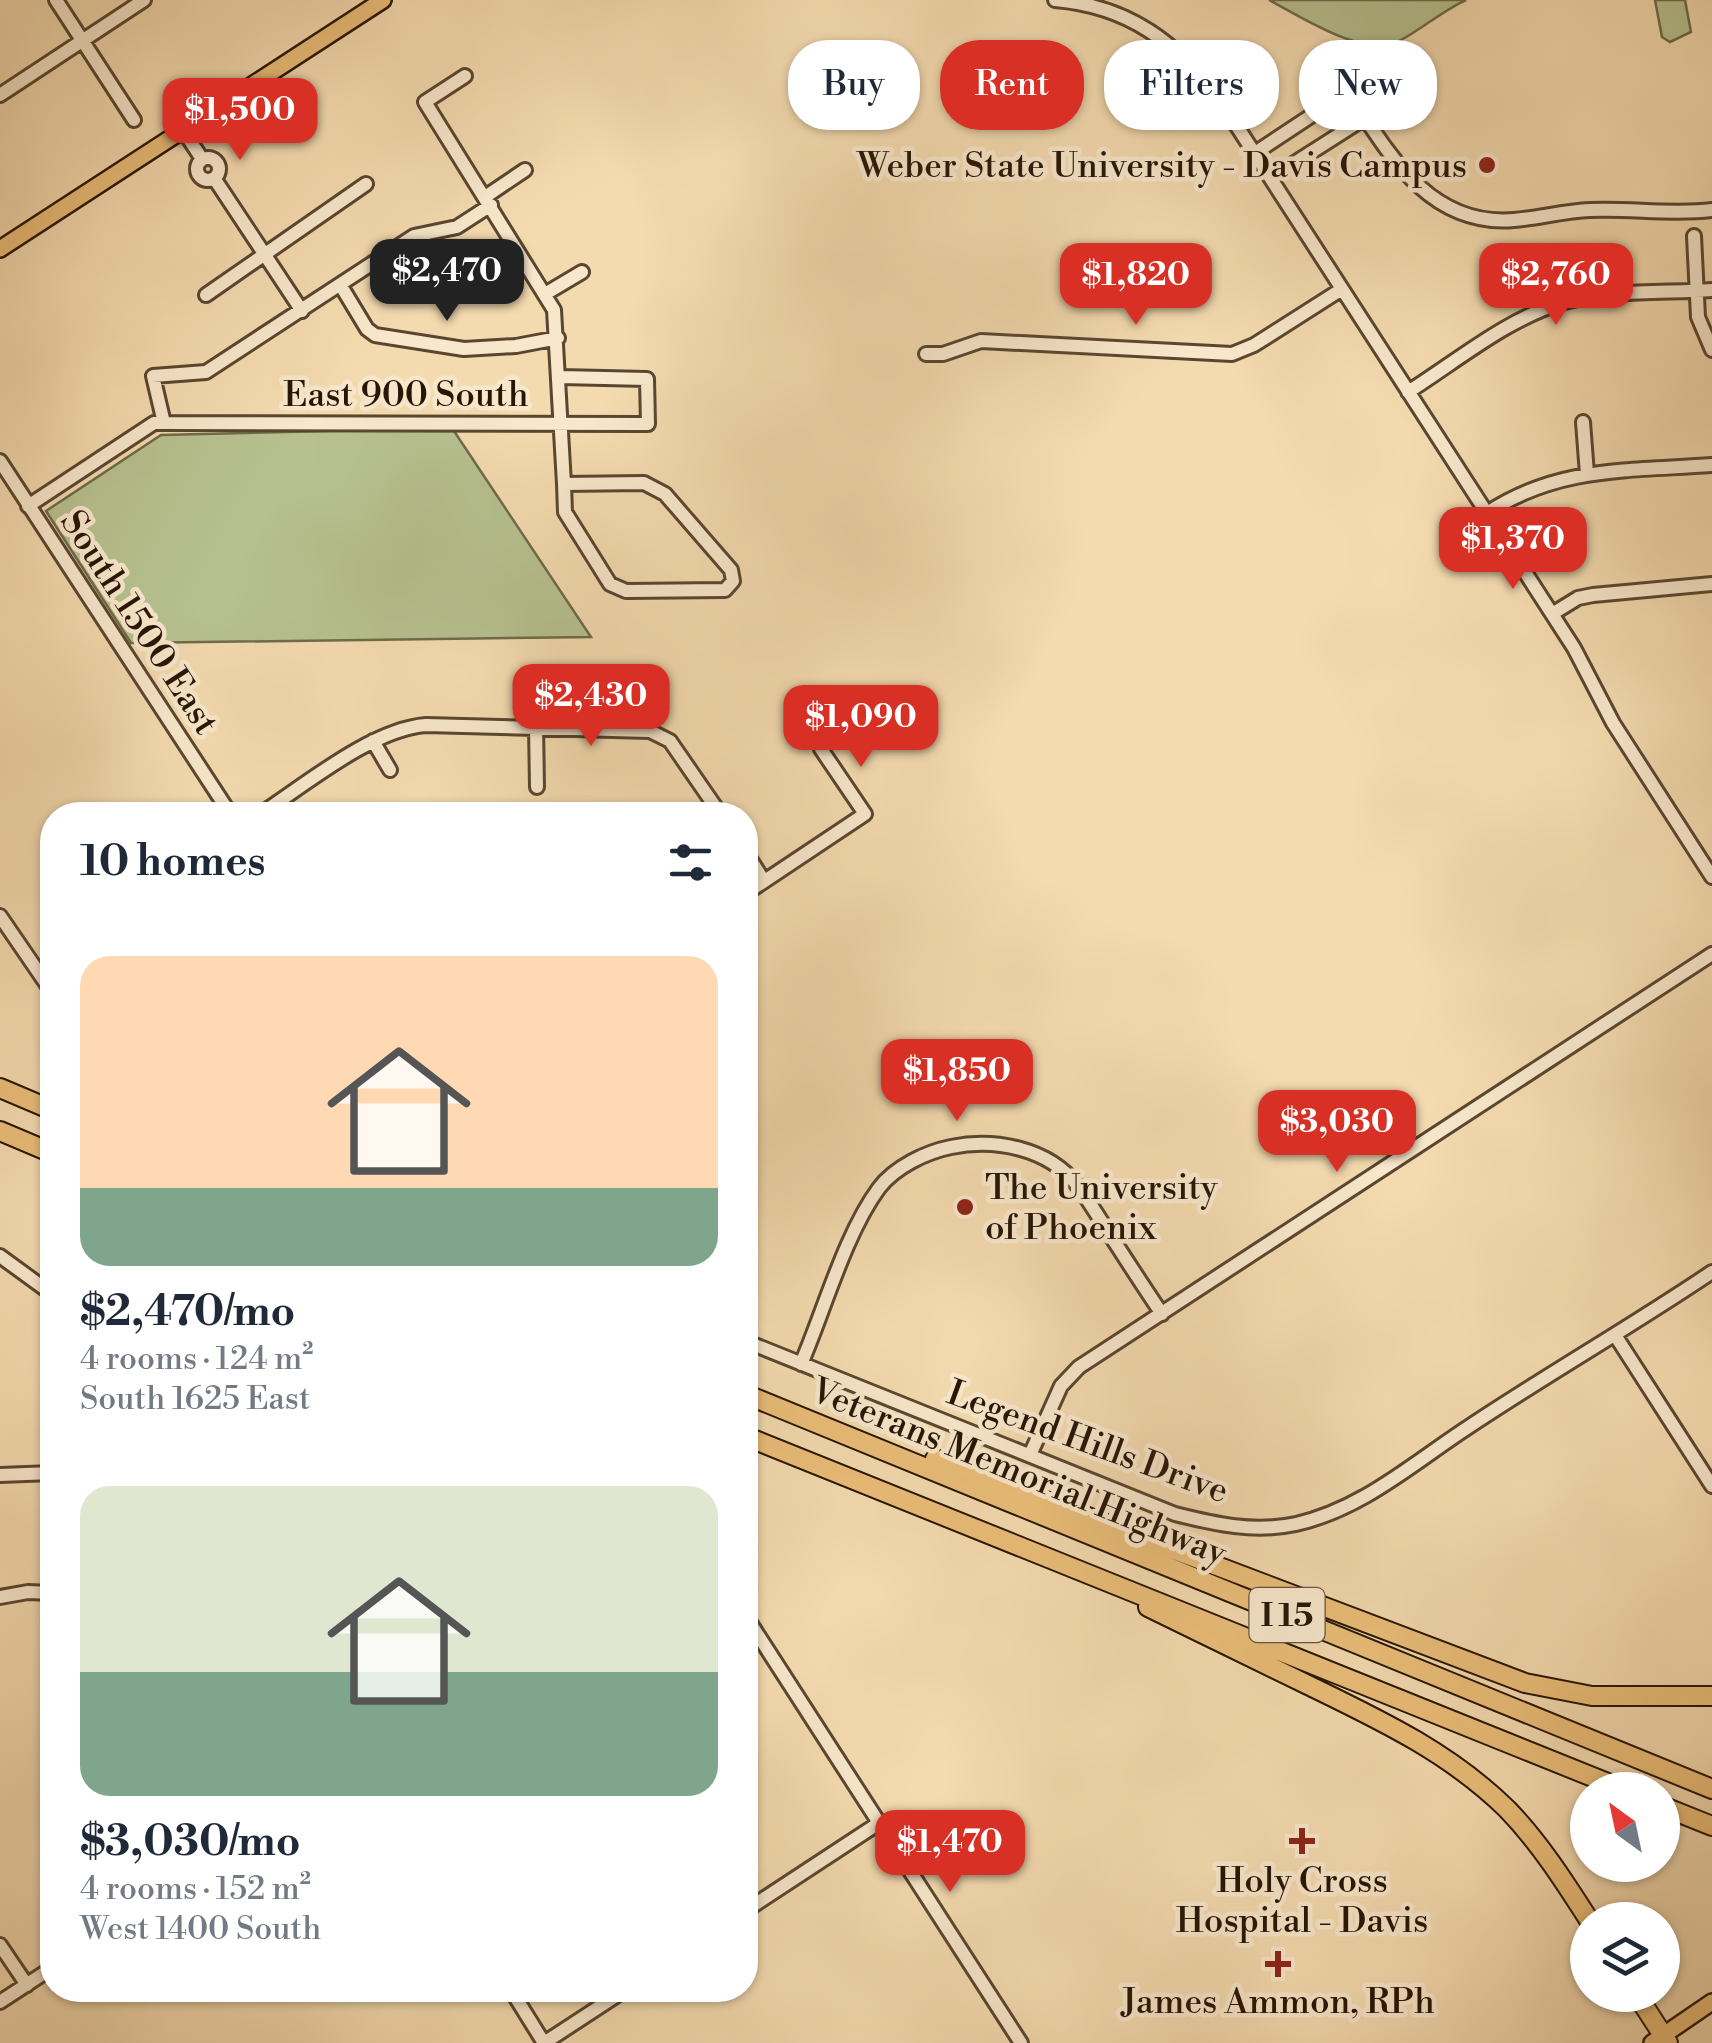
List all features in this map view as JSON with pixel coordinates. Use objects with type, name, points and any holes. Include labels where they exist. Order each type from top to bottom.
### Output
[{"type":"highway","points":[[0,1086],[40,1104]]},
{"type":"highway","points":[[0,1131],[40,1148]]},
{"type":"highway","name":"Veterans Memorial Highway","points":[[758,1399],[1712,1789]]},
{"type":"highway","name":"Veterans Memorial Highway","points":[[758,1441],[1580,1772]]},
{"type":"highway","points":[[861,1442],[899,1446],[1525,1683],[1592,1696],[1712,1696]]},
{"type":"highway","points":[[1073,1566],[1127,1597],[1393,1726],[1440,1754],[1496,1799],[1522,1826],[1577,1902]]},
{"type":"highway","points":[[1680,1813],[1712,1826]]},
{"type":"highway","points":[[1646,2012],[1661,2040]]},
{"type":"main road","points":[[0,249],[383,0]]},
{"type":"main road","points":[[1661,2040],[1712,2002]]},
{"type":"street","points":[[56,0],[134,120]]},
{"type":"street","points":[[0,95],[144,0]]},
{"type":"street","points":[[1054,0],[1128,18],[1164,38],[1203,76],[1574,648],[1613,722],[1712,877]]},
{"type":"street","points":[[465,76],[425,102],[554,310],[561,377],[562,424],[564,484],[565,512],[610,584],[626,591],[725,590],[732,581],[730,570],[665,494],[644,484],[564,484]]},
{"type":"street","points":[[1254,153],[1299,124]]},
{"type":"street","points":[[183,130],[202,160],[199,175],[207,180],[214,178],[302,311]]},
{"type":"street","points":[[1270,178],[1346,130]]},
{"type":"street","points":[[1373,130],[1402,172],[1420,190],[1478,218],[1513,220],[1588,210],[1712,210]]},
{"type":"street","points":[[28,506],[154,423],[164,423],[154,376],[206,372],[414,236],[457,227],[525,170]]},
{"type":"street","points":[[206,295],[366,184]]},
{"type":"street","points":[[1694,236],[1698,317],[1712,350]]},
{"type":"street","points":[[545,294],[582,272]]},
{"type":"street","points":[[341,286],[367,329],[375,334],[464,348],[516,346],[558,338]]},
{"type":"street","points":[[926,354],[943,354],[981,342],[1232,354],[1254,345],[1342,289]]},
{"type":"street","points":[[1408,392],[1517,322],[1563,302],[1712,290]]},
{"type":"street","name":"East 900 South","points":[[164,423],[648,424],[647,379],[561,377]]},
{"type":"street","points":[[1583,422],[1587,474]]},
{"type":"street","name":"South 1500 East","points":[[0,461],[222,802]]},
{"type":"street","points":[[1487,513],[1539,485],[1587,474],[1712,465]]},
{"type":"street","points":[[1552,614],[1578,598],[1593,595],[1712,584]]},
{"type":"street","points":[[279,802],[374,741],[405,726],[536,726],[650,732],[670,741],[713,802]]},
{"type":"street","points":[[536,726],[537,787]]},
{"type":"street","points":[[374,741],[390,770]]},
{"type":"street","points":[[758,885],[865,814],[822,749]]},
{"type":"street","points":[[758,872],[764,881]]},
{"type":"street","points":[[0,916],[40,974]]},
{"type":"street","points":[[1030,1455],[1061,1386],[1079,1368],[1712,954]]},
{"type":"street","points":[[801,1364],[853,1239],[880,1186],[935,1150],[967,1144],[999,1144],[1031,1151],[1057,1166],[1076,1184],[1162,1314]]},
{"type":"street","points":[[0,1256],[40,1282]]},
{"type":"street","name":"Legend Hills Drive","points":[[758,1346],[1175,1514],[1254,1528],[1294,1524],[1364,1499],[1468,1427],[1712,1272]]},
{"type":"street","points":[[1615,1335],[1712,1486]]},
{"type":"street","points":[[0,1475],[40,1473]]},
{"type":"street","points":[[0,1580],[1,1596],[40,1592]]},
{"type":"street","points":[[758,1635],[1021,2043]]},
{"type":"street","points":[[758,1902],[878,1823]]},
{"type":"street","points":[[0,1945],[27,1985]]},
{"type":"street","points":[[0,2002],[40,1976]]},
{"type":"street","points":[[518,2002],[544,2043],[607,2002]]},
{"type":"green space","points":[[1269,0],[1466,0],[1401,40],[1351,40]]},
{"type":"green space","points":[[1655,0],[1685,0],[1691,32],[1670,42],[1662,37]]},
{"type":"green space","points":[[452,428],[591,637],[131,643],[46,511],[161,435]]},
{"type":"place","name":"Weber State University - Davis Campus","points":[[1487,165]]},
{"type":"place","name":"The University of Phoenix","points":[[965,1207]]},
{"type":"place","name":"Holy Cross Hospital - Davis","points":[[1302,1841]]},
{"type":"place","name":"James Ammon, RPh","points":[[1278,1964]]}]
